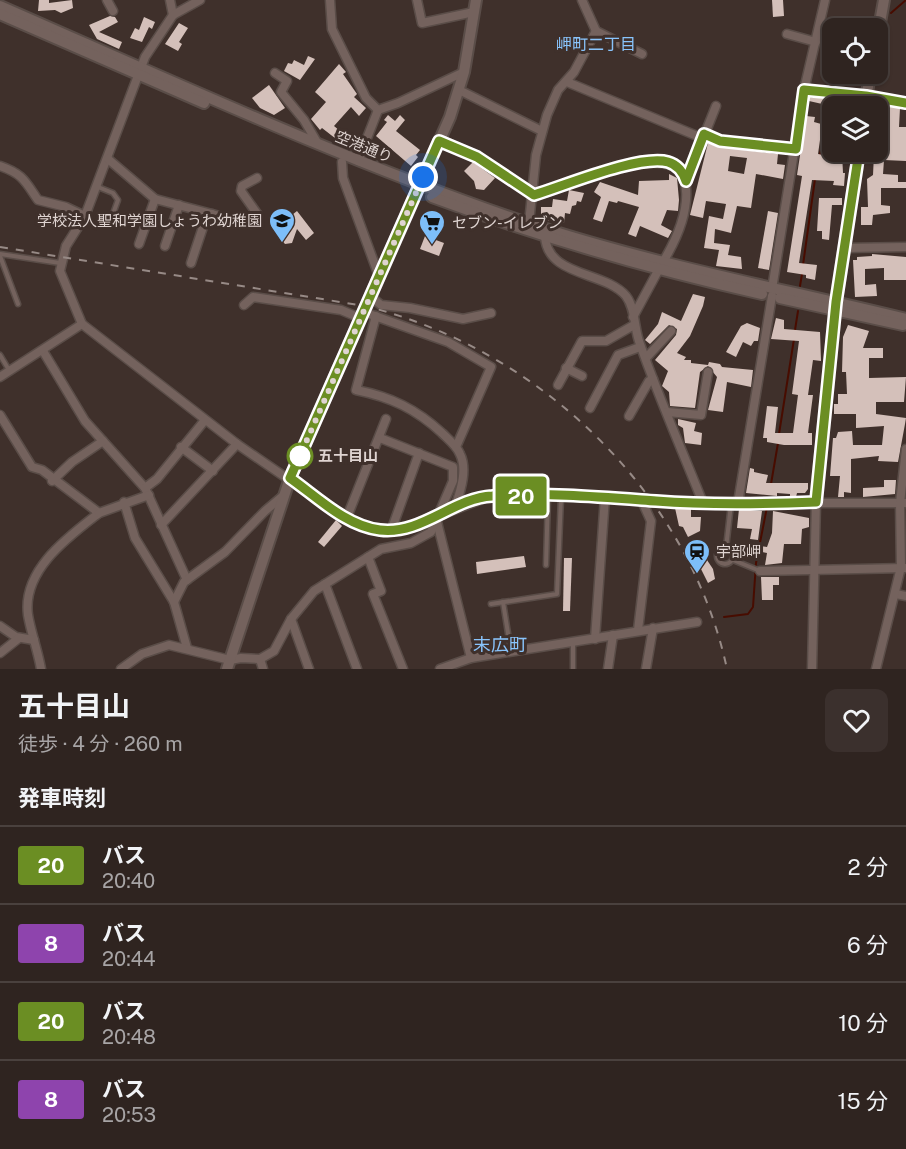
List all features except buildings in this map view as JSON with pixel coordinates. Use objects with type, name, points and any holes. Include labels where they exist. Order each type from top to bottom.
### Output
[{"type":"street","points":[[106,0],[112,11]]},
{"type":"street","points":[[170,0],[173,15]]},
{"type":"street","points":[[200,0],[173,15],[139,71],[85,216],[66,246],[61,263],[62,283],[81,324],[237,444],[347,518],[371,529],[391,531],[439,519],[455,508],[490,496],[605,497],[703,503],[903,503]]},
{"type":"street","points":[[330,0],[332,29],[363,93],[378,110]]},
{"type":"street","points":[[417,0],[422,23],[474,12]]},
{"type":"street","points":[[228,665],[290,478],[439,141],[459,90],[476,0]]},
{"type":"street","points":[[582,0],[596,31],[642,54]]},
{"type":"street","points":[[734,503],[772,292],[804,90],[825,0]]},
{"type":"street","points":[[881,18],[884,0]]},
{"type":"street","name":"空港通り","points":[[0,6],[342,162],[661,266]]},
{"type":"street","name":"空港通り","points":[[0,14],[318,144],[418,188],[545,236],[772,292],[906,319]]},
{"type":"street","points":[[529,223],[534,195],[536,155],[542,131],[554,98],[567,82],[596,31]]},
{"type":"street","points":[[787,34],[816,42]]},
{"type":"street","points":[[378,110],[398,104],[464,72]]},
{"type":"street","points":[[275,73],[287,81],[281,93],[304,120],[318,144]]},
{"type":"street","points":[[567,82],[720,141],[796,149]]},
{"type":"street","points":[[459,90],[542,131]]},
{"type":"street","points":[[804,90],[838,96]]},
{"type":"street","points":[[888,102],[906,103]]},
{"type":"street","points":[[686,181],[716,106]]},
{"type":"street","points":[[358,162],[378,110]]},
{"type":"street","points":[[439,141],[477,157],[534,195]]},
{"type":"street","points":[[108,159],[155,199],[250,224],[258,215],[241,191],[242,186],[257,178]]},
{"type":"street","points":[[534,195],[631,164],[652,161],[669,163],[679,168],[686,181],[687,193],[678,234],[634,321],[606,341],[582,340],[558,385]]},
{"type":"street","points":[[342,162],[343,178],[379,276]]},
{"type":"street","points":[[812,669],[816,502],[836,306],[858,162]]},
{"type":"street","points":[[0,166],[28,182],[38,200],[66,207],[85,216]]},
{"type":"street","points":[[139,244],[155,199]]},
{"type":"street","points":[[165,246],[179,205]]},
{"type":"street","points":[[191,263],[203,227],[212,214]]},
{"type":"street","points":[[545,236],[548,250],[564,264],[625,295],[640,347],[703,503]]},
{"type":"street","points":[[845,248],[906,247]]},
{"type":"street","points":[[370,296],[381,305],[410,308],[463,320],[491,313]]},
{"type":"street","points":[[244,305],[254,297],[376,316],[448,342],[491,367],[456,447]]},
{"type":"street","name":"空港通り","points":[[836,306],[906,326]]},
{"type":"street","points":[[376,316],[356,390],[378,394],[406,406],[431,423],[456,447],[460,453],[463,471],[455,508]]},
{"type":"street","points":[[0,377],[81,324]]},
{"type":"street","points":[[646,358],[671,331]]},
{"type":"street","points":[[590,408],[618,355],[640,347]]},
{"type":"street","points":[[43,351],[82,416],[147,492],[187,580]]},
{"type":"street","points":[[566,368],[582,376]]},
{"type":"street","points":[[667,412],[701,415],[708,372]]},
{"type":"street","points":[[628,416],[649,381],[653,379]]},
{"type":"street","points":[[0,415],[32,467],[42,470],[52,480],[99,513]]},
{"type":"street","points":[[347,518],[386,419]]},
{"type":"street","points":[[42,669],[28,614],[28,600],[36,577],[57,546],[99,513],[147,492],[205,420]]},
{"type":"street","points":[[228,665],[241,658],[260,659],[274,651],[291,619],[306,599],[325,584],[381,549],[422,538],[431,532],[439,519],[453,481],[453,467],[380,438]]},
{"type":"street","points":[[52,480],[72,462],[103,441]]},
{"type":"street","points":[[161,525],[237,444]]},
{"type":"street","points":[[181,447],[213,471]]},
{"type":"street","points":[[876,669],[904,567],[903,503],[906,449]]},
{"type":"street","points":[[391,531],[418,453]]},
{"type":"street","points":[[174,602],[187,580],[225,552],[276,500],[284,495]]},
{"type":"street","points":[[595,639],[605,497]]},
{"type":"street","points":[[638,630],[651,521],[641,499]]},
{"type":"street","points":[[124,502],[135,538],[174,602],[187,648]]},
{"type":"street","points":[[439,519],[471,658]]},
{"type":"street","points":[[368,557],[381,591],[373,594],[403,669]]},
{"type":"street","points":[[760,571],[904,567]]},
{"type":"street","points":[[325,584],[357,669]]},
{"type":"street","points":[[896,594],[906,596]]},
{"type":"street","points":[[291,619],[309,669]]},
{"type":"street","points":[[445,668],[471,658],[697,622]]},
{"type":"street","points":[[0,626],[19,638],[34,640]]},
{"type":"street","points":[[646,669],[653,628]]},
{"type":"street","points":[[608,669],[613,635]]},
{"type":"street","points":[[0,653],[19,638]]},
{"type":"street","points":[[121,669],[142,654],[170,645],[187,648],[228,665]]},
{"type":"street","points":[[260,659],[263,669]]},
{"type":"lane","points":[[97,187],[113,193],[118,200],[109,225]]},
{"type":"lane","points":[[18,304],[0,255],[61,263]]},
{"type":"lane","points":[[0,355],[9,371]]},
{"type":"lane","points":[[546,565],[548,496]]},
{"type":"lane","points":[[491,603],[557,594],[561,496]]},
{"type":"lane","points":[[726,548],[734,503]]},
{"type":"lane","points":[[726,548],[718,552],[718,560],[726,565],[733,560]]},
{"type":"lane","points":[[726,548],[732,552],[733,560]]},
{"type":"lane","points":[[733,560],[760,571]]},
{"type":"lane","points":[[503,602],[511,653]]},
{"type":"lane","points":[[573,642],[573,669]]},
{"type":"waterway","points":[[891,13],[906,0]]},
{"type":"waterway","points":[[831,84],[831,89]]},
{"type":"waterway","points":[[820,155],[822,143]]},
{"type":"waterway","points":[[803,265],[815,179]]},
{"type":"waterway","points":[[800,286],[802,274]]},
{"type":"waterway","points":[[795,330],[798,311]]},
{"type":"waterway","points":[[779,434],[794,339]]},
{"type":"waterway","points":[[771,484],[778,443]]},
{"type":"waterway","points":[[724,617],[748,614],[753,607],[756,563],[767,507]]},
{"type":"railway","points":[[0,247],[365,306],[429,327],[490,356],[546,393],[597,437],[642,488],[679,544],[708,604],[727,669]]},
{"type":"bus line","name":"20","points":[[858,162],[836,302],[816,502],[703,503],[605,497],[490,496],[475,499],[432,520],[391,531],[362,526],[336,512],[290,478],[439,141],[477,157],[534,195],[631,164],[652,161],[669,163],[679,168],[686,181],[704,134],[720,141],[796,149],[804,90],[866,96]]},
{"type":"bus line","name":"20","points":[[888,100],[906,103]]},
{"type":"place","name":"学校法人聖和学園しょうわ幼稚園","points":[[282,244]]},
{"type":"place","name":"セブン-イレブン","points":[[432,246]]},
{"type":"place","name":"五十目山","points":[[300,456]]},
{"type":"place","name":"宇部岬","points":[[697,575]]},
{"type":"district","name":"岬町二丁目","points":[[596,44]]},
{"type":"district","name":"末広町","points":[[500,645]]},
{"type":"route","points":[[300,456],[299,458],[423,177]]}]
